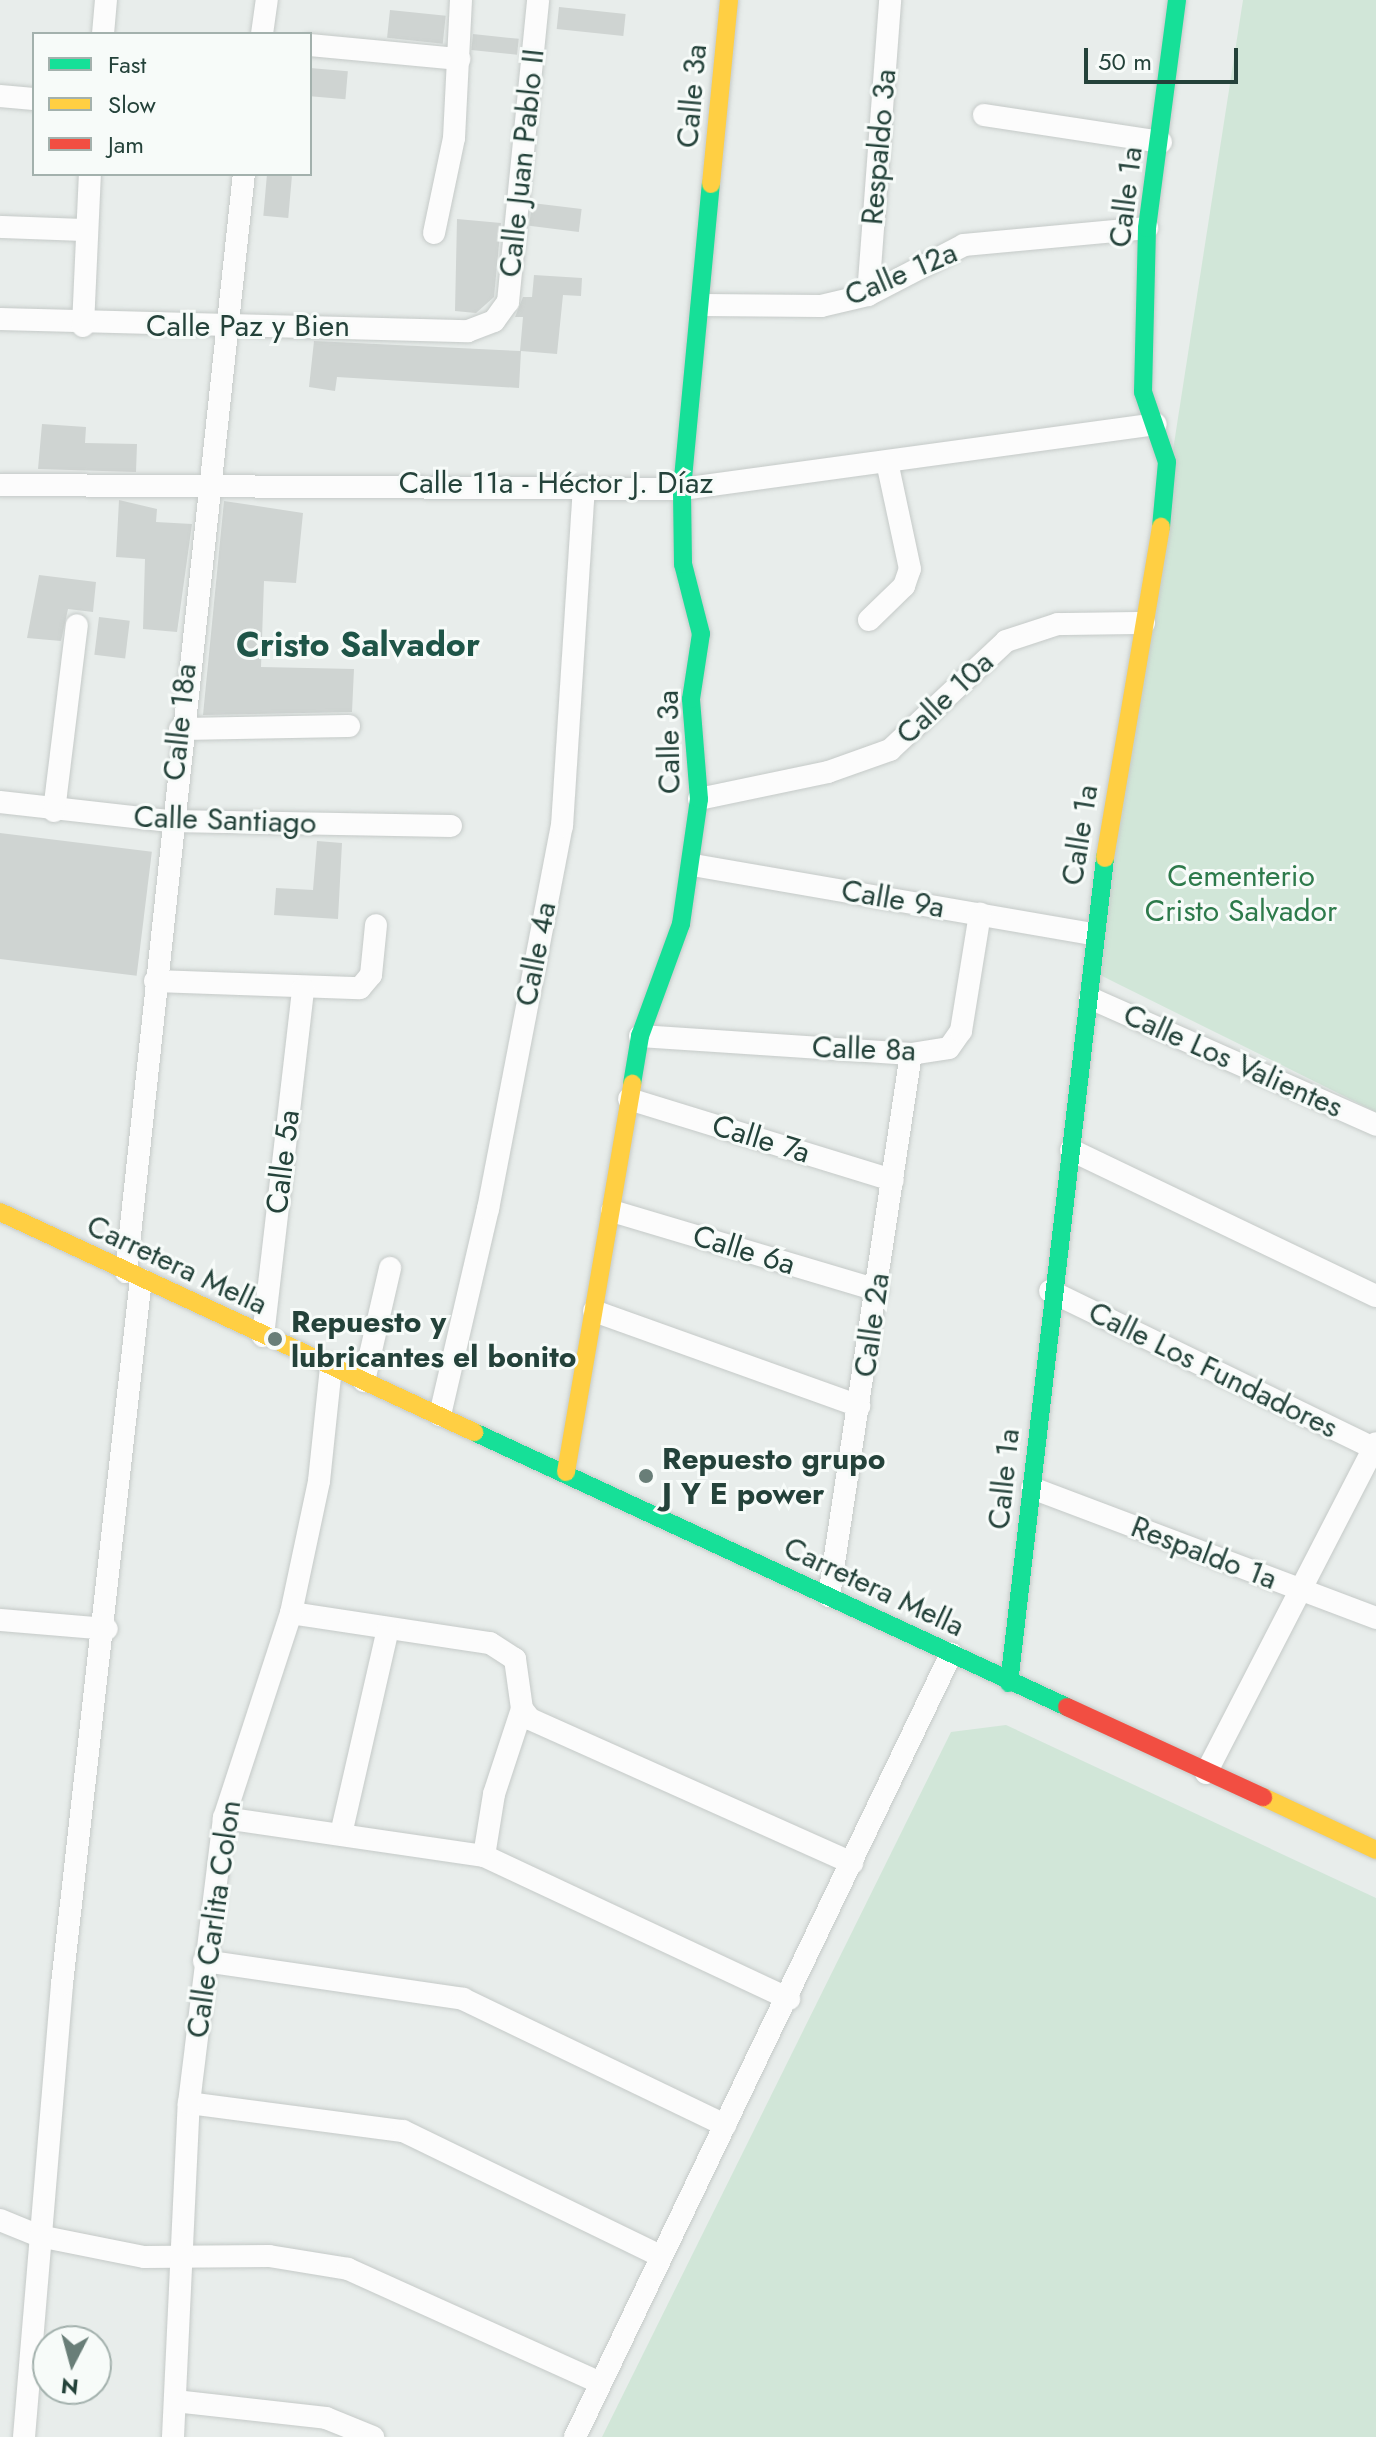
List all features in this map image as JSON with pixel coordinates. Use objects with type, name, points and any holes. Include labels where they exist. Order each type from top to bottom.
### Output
[{"type":"street","points":[[103,32],[106,0]]},
{"type":"street","points":[[262,32],[267,0]]},
{"type":"street","points":[[434,233],[454,138],[461,0]]},
{"type":"street","name":"Calle Juan Pablo II","points":[[494,321],[508,302],[538,0]]},
{"type":"street","name":"Calle 3a","points":[[566,1472],[640,1036],[681,924],[693,865],[699,799],[691,699],[701,634],[683,564],[682,489],[729,0]]},
{"type":"street","name":"Respaldo 3a","points":[[868,295],[890,0]]},
{"type":"street","name":"Calle 1a","points":[[1009,1683],[1032,1488],[1050,1291],[1090,998],[1092,934],[1167,493],[1156,424],[1143,392],[1147,228],[1161,142],[1177,0]]},
{"type":"street","points":[[312,45],[459,59]]},
{"type":"street","points":[[0,96],[32,99]]},
{"type":"street","points":[[984,115],[1161,142]]},
{"type":"street","points":[[83,326],[90,176]]},
{"type":"street","name":"Calle 18a","points":[[24,2437],[39,2236],[79,1819],[107,1629],[155,981],[170,821],[244,176]]},
{"type":"street","points":[[0,227],[86,230]]},
{"type":"street","name":"Calle 12a","points":[[702,305],[821,306],[868,295],[964,245],[1147,228]]},
{"type":"street","name":"Calle Paz y Bien","points":[[0,319],[83,326],[229,323],[468,331],[494,321]]},
{"type":"street","name":"Calle 11a - Héctor J. Díaz","points":[[0,485],[206,489],[291,481],[682,489],[888,466],[1156,424]]},
{"type":"street","points":[[869,620],[904,586],[910,569],[888,466]]},
{"type":"street","name":"Calle 4a","points":[[440,1415],[488,1209],[562,826],[584,487]]},
{"type":"street","name":"Calle 10a","points":[[699,799],[828,772],[890,750],[1006,641],[1058,624],[1144,623]]},
{"type":"street","points":[[54,811],[77,625]]},
{"type":"street","points":[[180,729],[349,726]]},
{"type":"street","name":"Calle Santiago","points":[[0,802],[54,811],[170,821],[451,826]]},
{"type":"street","name":"Calle 9a","points":[[693,865],[1092,934]]},
{"type":"street","name":"Calle 8a","points":[[640,1036],[911,1054],[949,1048],[961,1031],[980,914]]},
{"type":"street","points":[[155,981],[303,988],[367,984],[376,925]]},
{"type":"street","name":"Calle 5a","points":[[263,1336],[303,988]]},
{"type":"street","name":"Calle Los Valientes","points":[[1090,998],[1376,1125]]},
{"type":"street","name":"Calle 2a","points":[[829,1596],[911,1054]]},
{"type":"street","name":"Calle 7a","points":[[629,1099],[893,1180]]},
{"type":"street","points":[[1071,1150],[1376,1296]]},
{"type":"street","name":"Calle 6a","points":[[612,1211],[877,1290]]},
{"type":"street","name":"Carretera Mella","points":[[0,1212],[263,1336],[566,1472],[1009,1683],[1376,1850]]},
{"type":"street","points":[[364,1381],[390,1268]]},
{"type":"street","name":"Calle Los Fundadores","points":[[1050,1291],[1375,1447]]},
{"type":"street","points":[[594,1311],[860,1406]]},
{"type":"street","name":"Calle Carlita Colon","points":[[173,2437],[179,2257],[189,2103],[204,1961],[224,1818],[291,1613],[319,1481],[331,1366]]},
{"type":"street","points":[[1206,1773],[1297,1588],[1375,1447]]},
{"type":"street","name":"Respaldo 1a","points":[[1032,1488],[1376,1618]]},
{"type":"street","points":[[291,1613],[505,1650],[515,1659],[522,1709],[494,1794],[484,1856]]},
{"type":"street","points":[[0,1620],[107,1629]]},
{"type":"street","points":[[341,1834],[388,1628]]},
{"type":"street","points":[[575,2437],[658,2255],[789,1999],[951,1654]]},
{"type":"street","points":[[522,1709],[544,1726],[852,1863]]},
{"type":"street","points":[[224,1818],[484,1856],[789,1999]]},
{"type":"street","points":[[204,1961],[463,1999],[725,2125]]},
{"type":"street","points":[[189,2103],[403,2131],[658,2255]]},
{"type":"street","points":[[0,2220],[39,2236],[179,2257],[269,2256],[348,2269],[600,2383]]},
{"type":"street","points":[[175,2401],[326,2418],[373,2437]]},
{"type":"green space","name":"Cementerio Cristo Salvador","points":[[1243,0],[1376,0],[1376,1112],[1092,971]]},
{"type":"green space","points":[[1006,1725],[1376,1898],[1376,2437],[602,2437],[951,1732]]},
{"type":"building","points":[[559,7],[626,14],[623,36],[557,29]]},
{"type":"building","points":[[390,10],[446,16],[443,44],[387,38]]},
{"type":"building","points":[[473,34],[519,39],[517,55],[471,50]]},
{"type":"building","points":[[312,68],[348,71],[345,99],[312,96]]},
{"type":"building","points":[[267,176],[292,176],[288,218],[263,216]]},
{"type":"building","points":[[532,203],[582,209],[579,232],[529,226]]},
{"type":"building","points":[[457,219],[501,223],[494,297],[476,313],[455,311]]},
{"type":"building","points":[[534,275],[582,278],[581,296],[563,295],[557,354],[521,351],[519,388],[337,377],[335,391],[309,387],[314,341],[520,351],[523,317],[515,317],[523,297],[532,297]]},
{"type":"building","points":[[42,424],[86,427],[85,443],[137,444],[136,472],[38,469]]},
{"type":"building","points":[[119,500],[157,509],[156,522],[192,524],[177,632],[143,629],[145,559],[116,557]]},
{"type":"building","points":[[224,501],[303,513],[296,583],[264,581],[261,667],[354,669],[352,712],[203,715]]},
{"type":"building","points":[[39,575],[96,582],[93,612],[68,609],[61,641],[27,638]]},
{"type":"building","points":[[99,617],[130,621],[125,658],[94,655]]},
{"type":"building","points":[[0,833],[152,852],[137,976],[0,959]]},
{"type":"building","points":[[317,841],[342,843],[338,919],[274,915],[276,888],[313,890]]},
{"type":"traffic: fast","points":[[1161,527],[1167,462],[1143,392],[1147,228],[1177,0]]},
{"type":"traffic: fast","points":[[632,1084],[640,1036],[681,924],[699,799],[691,699],[701,634],[683,564],[682,489],[711,184]]},
{"type":"traffic: fast","points":[[1009,1683],[1105,858]]},
{"type":"traffic: fast","points":[[474,1432],[1067,1707]]},
{"type":"traffic: slow","points":[[711,184],[729,0]]},
{"type":"traffic: slow","points":[[1105,858],[1161,527]]},
{"type":"traffic: slow","points":[[566,1472],[632,1084]]},
{"type":"traffic: slow","points":[[0,1212],[474,1432]]},
{"type":"traffic: slow","points":[[1263,1797],[1376,1850]]},
{"type":"traffic: jam","points":[[1067,1707],[1263,1797]]},
{"type":"place","name":"Repuesto y lubricantes el bonito","points":[[275,1339]]},
{"type":"place","name":"Repuesto grupo J Y E power","points":[[646,1476]]},
{"type":"district","name":"Cristo Salvador","points":[[358,645]]}]
